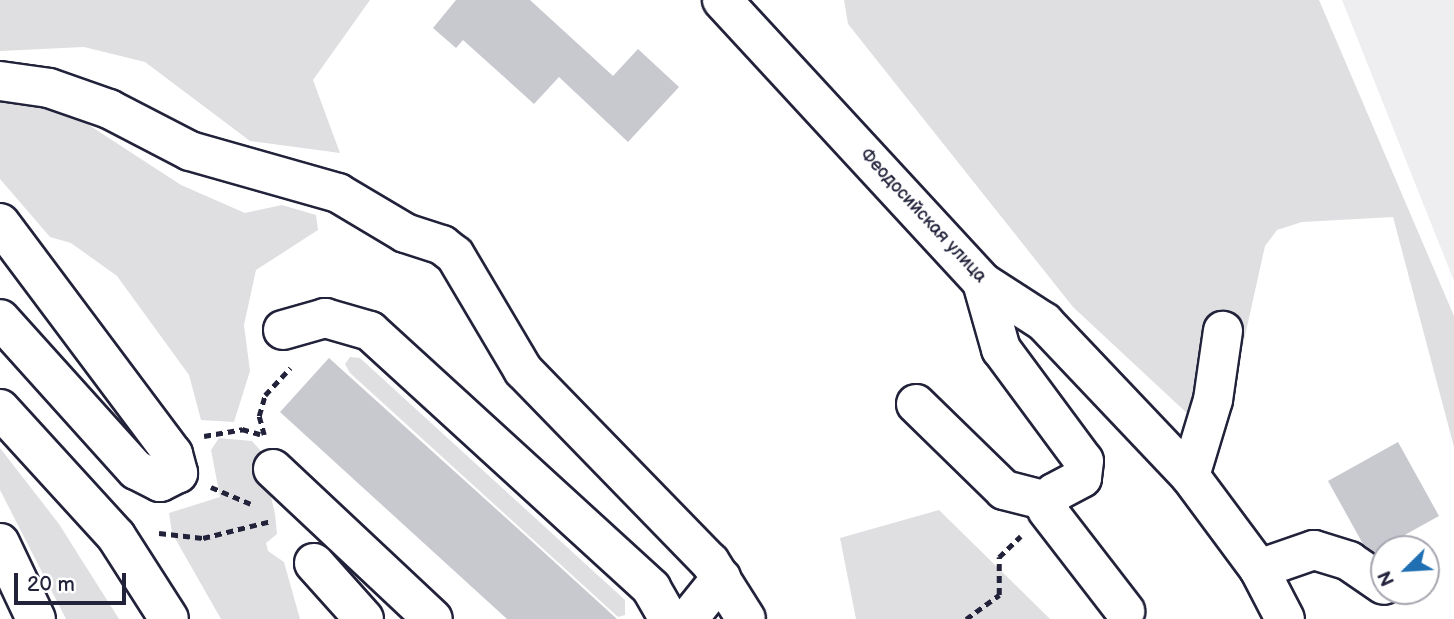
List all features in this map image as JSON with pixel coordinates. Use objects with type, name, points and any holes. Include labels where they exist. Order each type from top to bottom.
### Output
[{"type":"street","name":"Феодосийская улица","points":[[722,0],[982,282],[1044,322],[1190,476],[1259,569],[1285,619]]},
{"type":"street","points":[[0,82],[49,88],[109,109],[190,151],[338,193],[405,233],[442,245],[455,255],[523,370],[722,578],[746,619]]},
{"type":"street","points":[[0,223],[175,463],[160,482],[136,470],[0,319]]},
{"type":"street","points":[[982,282],[1001,349],[1084,461],[1082,478],[1047,506]]},
{"type":"street","points":[[291,344],[326,318],[370,331],[651,587],[669,619]]},
{"type":"street","points":[[1190,476],[1213,400],[1223,331]]},
{"type":"street","points":[[916,404],[1004,490],[1047,506],[1125,611]]},
{"type":"street","points":[[0,409],[117,536],[169,619]]},
{"type":"street","points":[[270,449],[433,619]]},
{"type":"street","points":[[0,543],[36,619]]},
{"type":"street","points":[[1259,569],[1314,550],[1349,561],[1370,575]]},
{"type":"street","points":[[314,563],[364,619]]},
{"type":"street","points":[[688,619],[722,578]]},
{"type":"path","points":[[270,449],[259,416],[265,395],[291,344]]},
{"type":"path","points":[[270,449],[242,429],[211,431],[175,463],[254,505],[314,563]]},
{"type":"path","points":[[966,619],[993,604],[999,596],[999,557],[1047,506]]},
{"type":"path","points":[[155,532],[203,538],[271,521]]},
{"type":"shaded area","points":[[0,0],[370,0],[313,80],[340,153],[250,141],[145,62],[84,47],[0,51]]},
{"type":"shaded area","points":[[844,0],[1319,0],[1454,316],[1454,447],[1393,217],[1302,222],[1277,230],[1265,246],[1229,408],[1190,416],[1073,307],[848,24]]},
{"type":"shaded area","points":[[1342,0],[1454,0],[1454,281]]},
{"type":"shaded area","points":[[0,95],[75,116],[181,185],[245,213],[282,205],[316,215],[318,230],[256,270],[244,325],[250,371],[234,422],[201,420],[189,375],[117,276],[71,243],[50,237],[0,179]]},
{"type":"shaded area","points":[[350,357],[360,358],[625,600],[625,615],[618,617],[350,373],[345,364]]},
{"type":"shaded area","points":[[219,438],[252,441],[260,450],[277,534],[266,543],[268,551],[284,562],[300,619],[221,619],[172,533],[169,513],[220,497],[211,450]]},
{"type":"shaded area","points":[[0,448],[59,524],[119,619],[66,619],[0,490]]},
{"type":"shaded area","points":[[939,510],[1050,619],[856,619],[840,538]]},
{"type":"building","points":[[456,0],[530,0],[613,76],[638,49],[679,87],[628,142],[559,77],[534,104],[463,40],[456,48],[433,28]]},
{"type":"building","points":[[329,358],[617,619],[507,619],[280,412]]},
{"type":"building","points":[[1398,442],[1439,516],[1405,535],[1370,535],[1370,549],[1363,544],[1328,481]]}]
